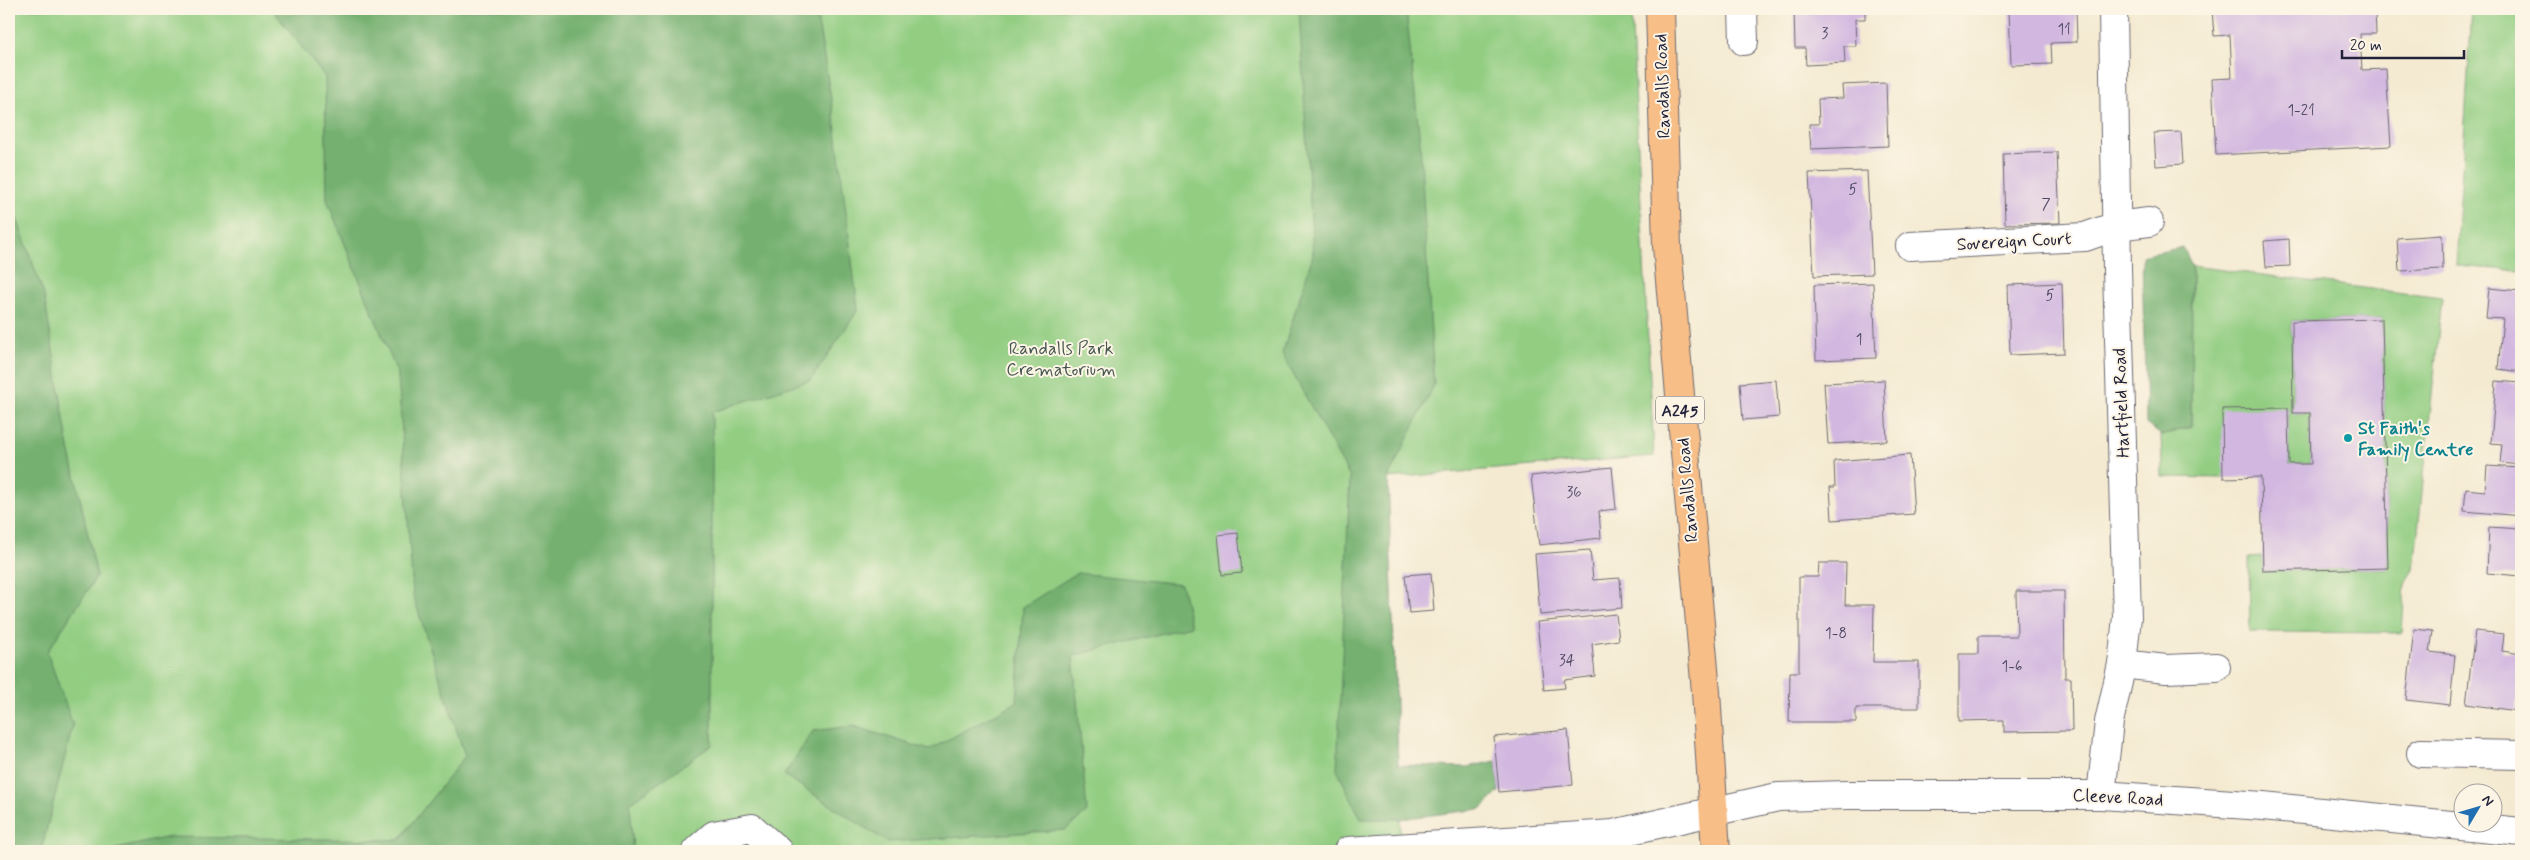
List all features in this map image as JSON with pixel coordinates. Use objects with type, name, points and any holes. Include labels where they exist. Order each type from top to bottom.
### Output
[{"type":"main road","name":"Randalls Road","points":[[1660,9],[1667,246],[1716,851]]},
{"type":"street","points":[[1742,9],[1744,42]]},
{"type":"street","name":"Hartfield Road","points":[[2101,794],[2109,722],[2122,664],[2128,617],[2116,226],[2114,9]]},
{"type":"street","name":"Sovereign Court","points":[[1910,246],[2085,237],[2116,226],[2149,222]]},
{"type":"street","points":[[2122,664],[2166,669],[2216,667]]},
{"type":"street","points":[[2421,753],[2521,754]]},
{"type":"street","name":"Cleeve Road","points":[[1348,851],[1613,834],[1778,797],[2101,794],[2262,806],[2504,838]]},
{"type":"street","points":[[696,851],[714,835],[752,828],[778,851]]},
{"type":"green space","name":"Randalls Park Crematorium","points":[[9,9],[1631,9],[1654,456],[1388,478],[1401,851],[9,851]]},
{"type":"green space","points":[[272,9],[816,10],[835,123],[858,310],[811,380],[712,412],[712,745],[630,803],[633,851],[108,851],[169,837],[399,840],[465,756],[413,595],[398,375],[327,200],[325,77]]},
{"type":"green space","points":[[1299,9],[1406,9],[1420,143],[1434,385],[1388,478],[1398,765],[1467,767],[1496,761],[1499,792],[1481,809],[1400,819],[1361,819],[1337,770],[1350,477],[1282,354],[1313,255]]},
{"type":"green space","points":[[2472,9],[2521,9],[2521,271],[2456,266]]},
{"type":"green space","points":[[9,196],[44,295],[68,443],[97,576],[47,652],[73,725],[41,851],[9,851]]},
{"type":"green space","points":[[2183,247],[2192,266],[2191,427],[2161,435],[2146,424],[2142,256]]},
{"type":"green space","points":[[2192,266],[2442,298],[2414,570],[2405,584],[2402,633],[2250,632],[2249,557],[2262,556],[2263,571],[2388,568],[2382,319],[2292,321],[2293,413],[2310,413],[2311,464],[2289,464],[2288,408],[2223,478],[2162,477],[2161,435],[2191,427]]},
{"type":"green space","points":[[1077,573],[1181,584],[1191,626],[1073,656],[1087,812],[1065,830],[887,842],[784,775],[813,731],[853,726],[929,750],[1017,702],[1023,607]]},
{"type":"building","points":[[1794,9],[1865,9],[1865,19],[1855,19],[1856,46],[1844,46],[1845,63],[1806,65],[1805,48],[1795,48]]},
{"type":"building","points":[[2009,9],[2076,9],[2077,42],[2051,43],[2052,64],[2011,65]]},
{"type":"building","points":[[2212,9],[2375,9],[2376,34],[2360,34],[2362,70],[2386,69],[2391,146],[2216,155],[2212,79],[2232,78],[2230,35],[2214,36]]},
{"type":"building","points":[[1886,83],[1888,146],[1811,149],[1809,124],[1819,124],[1818,99],[1843,98],[1842,85]]},
{"type":"building","points":[[2181,132],[2183,164],[2156,166],[2154,133]]},
{"type":"building","points":[[2057,152],[2060,223],[2005,224],[2003,154]]},
{"type":"building","points":[[1867,171],[1872,274],[1814,276],[1809,173]]},
{"type":"building","points":[[2442,235],[2443,269],[2399,271],[2397,238]]},
{"type":"building","points":[[2289,239],[2290,266],[2266,267],[2264,241]]},
{"type":"building","points":[[1873,283],[1876,358],[1816,360],[1814,285]]},
{"type":"building","points":[[2062,283],[2064,353],[2010,355],[2008,285]]},
{"type":"building","points":[[2489,288],[2521,291],[2521,372],[2498,369],[2503,319],[2486,318]]},
{"type":"building","name":"St Faith's Family Centre","points":[[2382,319],[2388,568],[2263,571],[2261,477],[2223,478],[2222,409],[2288,408],[2289,464],[2311,464],[2310,413],[2293,413],[2292,321]]},
{"type":"building","points":[[1776,380],[1779,417],[1743,420],[1740,383]]},
{"type":"building","points":[[1884,380],[1887,441],[1828,444],[1824,383]]},
{"type":"building","points":[[2496,381],[2521,383],[2521,465],[2500,463],[2502,444],[2491,443]]},
{"type":"building","points":[[1910,455],[1914,514],[1832,520],[1830,487],[1835,487],[1834,461]]},
{"type":"building","points":[[2487,466],[2521,468],[2521,516],[2464,511],[2466,489],[2485,491]]},
{"type":"building","points":[[1612,467],[1616,509],[1599,511],[1601,538],[1539,545],[1531,476]]},
{"type":"building","points":[[2489,527],[2521,529],[2521,576],[2487,573]]},
{"type":"building","points":[[1238,533],[1242,573],[1222,575],[1218,535]]},
{"type":"building","points":[[1590,550],[1593,580],[1620,578],[1622,608],[1540,615],[1535,554]]},
{"type":"building","points":[[1819,563],[1846,563],[1845,605],[1874,605],[1873,662],[1919,662],[1919,708],[1856,708],[1856,722],[1789,722],[1790,672],[1799,672],[1799,577],[1818,577]]},
{"type":"building","points":[[1431,573],[1434,611],[1409,613],[1405,575]]},
{"type":"building","points":[[2016,591],[2064,591],[2065,678],[2071,678],[2072,731],[2004,732],[2004,720],[1959,721],[1959,654],[1978,654],[1978,636],[2017,636]]},
{"type":"building","points":[[1616,614],[1619,640],[1592,644],[1595,676],[1564,680],[1565,688],[1544,690],[1537,622]]},
{"type":"building","points":[[2414,629],[2433,631],[2430,652],[2455,655],[2450,705],[2406,700]]},
{"type":"building","points":[[2475,631],[2504,634],[2502,651],[2521,654],[2517,711],[2466,704]]},
{"type":"building","points":[[1568,730],[1573,785],[1499,792],[1494,737]]},
{"type":"place","name":"St Faith's Family Centre","points":[[2348,438]]}]
